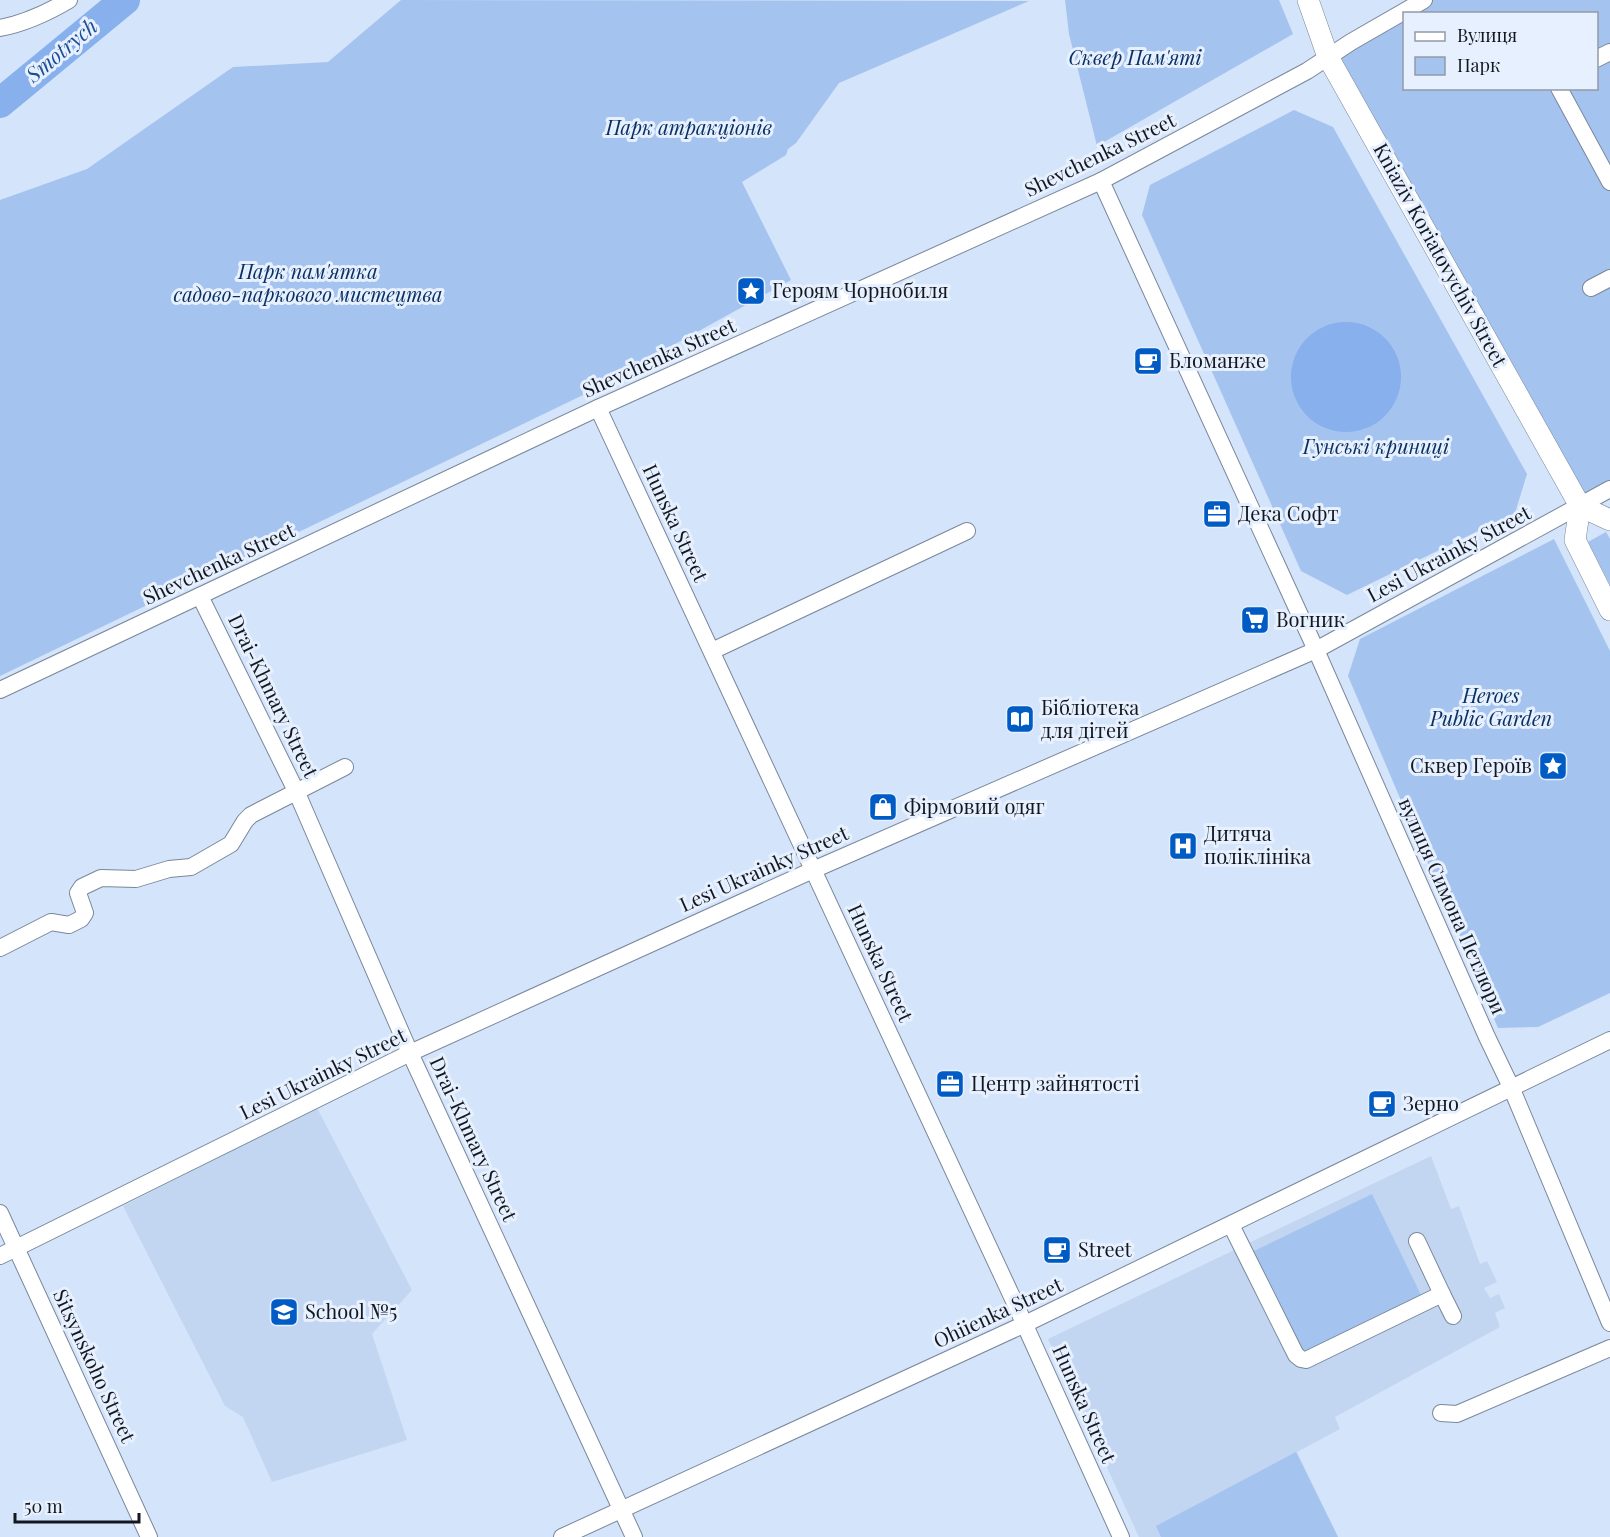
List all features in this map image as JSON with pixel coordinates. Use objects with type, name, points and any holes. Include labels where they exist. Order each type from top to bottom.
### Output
[{"type":"main road","name":"Kniaziv Koriatovychiv Street","points":[[1308,0],[1328,57],[1580,506]]},
{"type":"main road","points":[[1610,519],[1580,506],[1575,540],[1610,610]]},
{"type":"street","points":[[0,28],[22,24],[69,0]]},
{"type":"street","name":"Shevchenka Street","points":[[1404,12],[1424,0]]},
{"type":"street","name":"Shevchenka Street","points":[[0,690],[598,408],[1101,181],[1307,71],[1403,12]]},
{"type":"street","points":[[1560,90],[1610,182]]},
{"type":"street","name":"вулиця Симона Петлюри","points":[[1101,181],[1316,650],[1511,1087],[1610,1323]]},
{"type":"street","points":[[1591,288],[1610,278]]},
{"type":"street","name":"Hunska Street","points":[[598,408],[1025,1324],[1121,1537]]},
{"type":"street","name":"Lesi Ukrainky Street","points":[[0,1256],[410,1053],[813,870],[1316,650],[1610,489]]},
{"type":"street","points":[[712,651],[967,531]]},
{"type":"street","name":"Drai-Khmary Street","points":[[200,596],[297,793],[410,1053],[634,1537]]},
{"type":"street","points":[[0,948],[51,922],[65,926],[81,919],[86,913],[78,893],[82,887],[101,878],[136,879],[169,869],[191,867],[231,844],[248,818],[345,767]]},
{"type":"street","name":"Ohiienka Street","points":[[561,1537],[1025,1324],[1610,1040]]},
{"type":"street","name":"Sitsynskoho Street","points":[[0,1213],[149,1537]]},
{"type":"street","points":[[1231,1225],[1300,1359],[1306,1360],[1442,1294]]},
{"type":"street","points":[[1417,1241],[1453,1316]]},
{"type":"street","points":[[1441,1413],[1457,1414],[1610,1348]]},
{"type":"shaded area","points":[[1346,322],[1367,326],[1385,338],[1397,356],[1401,377],[1397,398],[1385,416],[1367,428],[1346,432],[1325,428],[1307,416],[1295,398],[1291,377],[1295,356],[1307,338],[1325,326]]},
{"type":"shaded area","name":"School №5","points":[[317,1108],[412,1290],[372,1334],[407,1440],[272,1482],[243,1417],[225,1406],[123,1206]]},
{"type":"shaded area","points":[[1431,1156],[1451,1209],[1459,1206],[1480,1264],[1487,1261],[1497,1282],[1484,1288],[1490,1298],[1499,1294],[1505,1308],[1495,1313],[1500,1327],[1335,1417],[1340,1429],[1297,1452],[1338,1537],[1139,1537],[1048,1339]]},
{"type":"green space","name":"Парк пам'ятка садово-паркового мистецтва","points":[[401,0],[1029,1],[839,83],[796,143],[788,149],[786,155],[742,182],[791,280],[583,395],[0,676],[0,200],[87,169],[233,67],[328,62]]},
{"type":"green space","name":"Сквер Пам'яті","points":[[1065,0],[1279,0],[1293,34],[1097,146],[1069,34]]},
{"type":"green space","points":[[1424,0],[1610,0],[1610,489],[1580,506],[1328,57],[1403,12],[1403,90],[1598,90],[1598,12],[1404,12]]},
{"type":"green space","name":"Гунські криниці","points":[[1294,110],[1333,127],[1527,474],[1515,513],[1347,595],[1301,571],[1142,215],[1150,185]]},
{"type":"green space","points":[[1606,532],[1610,539],[1610,585],[1588,542]]},
{"type":"green space","name":"Heroes Public Garden","points":[[1554,539],[1610,651],[1610,993],[1538,1027],[1498,1028],[1348,676],[1360,639]]},
{"type":"green space","points":[[1372,1194],[1421,1295],[1304,1352],[1254,1251]]},
{"type":"green space","points":[[1296,1452],[1338,1537],[1161,1537],[1156,1526]]},
{"type":"waterway","name":"Smotrych","points":[[0,103],[125,0]]},
{"type":"place","name":"Героям Чорнобиля","points":[[751,291]]},
{"type":"place","name":"Бломанже","points":[[1148,361]]},
{"type":"place","name":"Дека Софт","points":[[1217,514]]},
{"type":"place","name":"Вогник","points":[[1255,620]]},
{"type":"place","name":"Бібліотека для дітей","points":[[1020,719]]},
{"type":"place","name":"Сквер Героїв","points":[[1553,766]]},
{"type":"place","name":"Фірмовий одяг","points":[[883,807]]},
{"type":"place","name":"Дитяча поліклініка","points":[[1183,846]]},
{"type":"place","name":"Центр зайнятості","points":[[950,1084]]},
{"type":"place","name":"Зерно","points":[[1382,1104]]},
{"type":"place","name":"Street","points":[[1057,1250]]},
{"type":"place","name":"School №5","points":[[284,1312]]},
{"type":"park label","name":"Парк атракціонів","points":[[689,128]]}]
